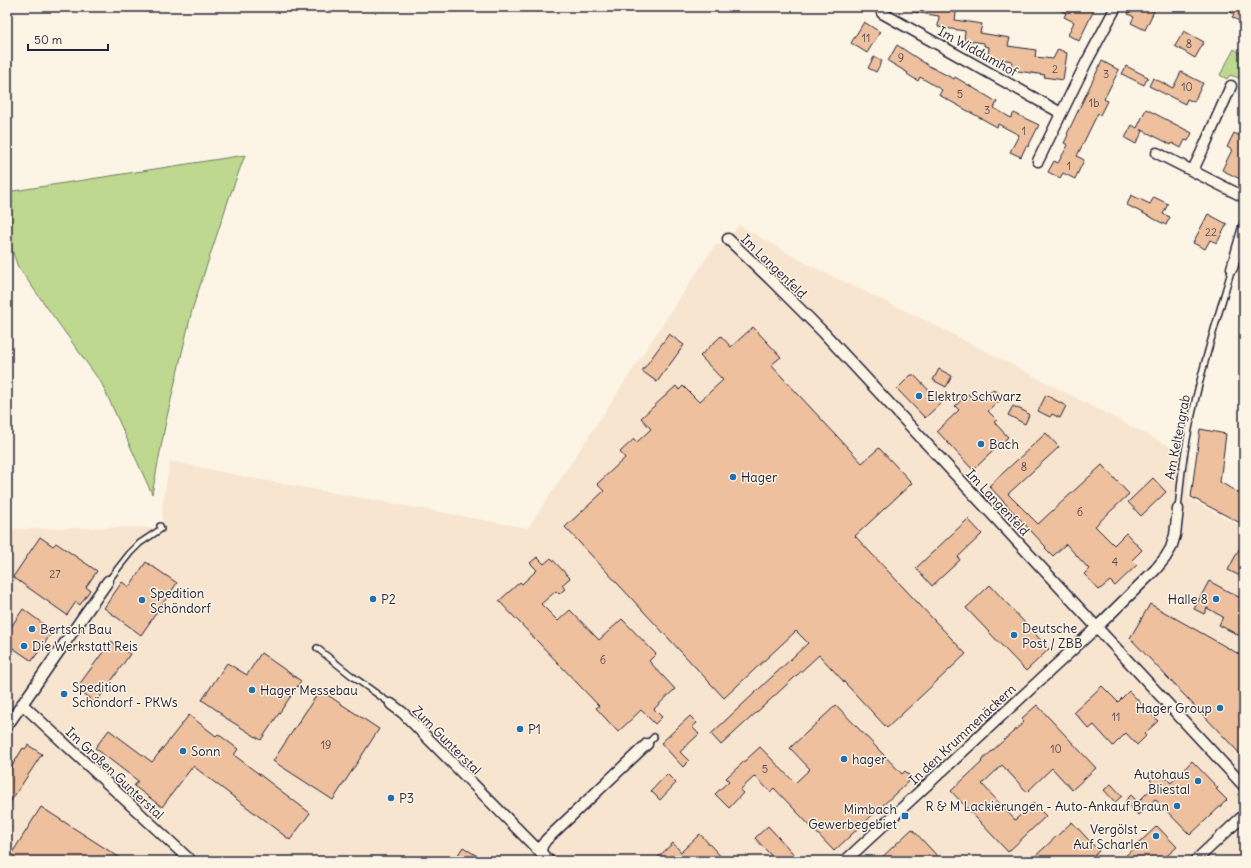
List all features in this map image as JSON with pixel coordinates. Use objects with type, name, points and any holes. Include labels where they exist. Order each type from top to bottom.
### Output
[{"type":"street","points":[[1038,161],[1061,112],[1116,7]]},
{"type":"street","name":"Im Widdumhof","points":[[882,13],[1061,112]]},
{"type":"street","points":[[1193,170],[1231,86]]},
{"type":"street","points":[[1157,152],[1244,197]]},
{"type":"street","name":"Am Keltengrab","points":[[1232,268],[1244,227]]},
{"type":"street","name":"Im Langenfeld","points":[[728,239],[823,332],[1244,786]]},
{"type":"street","name":"Am Keltengrab","points":[[1097,627],[1155,570],[1165,558],[1171,548],[1175,534],[1178,509]]},
{"type":"street","points":[[7,726],[108,581]]},
{"type":"street","name":"In den Krummenäckern","points":[[845,861],[1097,627]]},
{"type":"street","name":"Im Großen Gunterstal","points":[[22,704],[191,861]]},
{"type":"street","name":"Zum Gunterstal","points":[[391,704],[403,712],[549,861]]},
{"type":"street","points":[[541,852],[542,846],[546,840],[651,741]]},
{"type":"street","points":[[1195,861],[1244,815]]},
{"type":"lane","name":"Am Keltengrab","points":[[1178,509],[1184,458],[1189,432],[1205,361],[1232,268]]},
{"type":"lane","points":[[108,581],[130,553],[160,527]]},
{"type":"lane","name":"Zum Gunterstal","points":[[317,648],[352,676],[391,704]]},
{"type":"shaded area","points":[[739,225],[807,264],[937,326],[1179,451],[1190,455],[1188,498],[1244,528],[1244,861],[7,861],[7,537],[15,529],[140,527],[161,529],[162,507],[170,461],[252,478],[528,528],[715,245],[721,245]]},
{"type":"green space","points":[[1234,49],[1244,55],[1244,71],[1239,78],[1230,75],[1227,79],[1220,75]]},
{"type":"green space","points":[[245,155],[228,201],[192,310],[166,421],[152,494],[102,384],[18,267],[7,236],[7,192]]},
{"type":"building","points":[[913,7],[957,7],[955,20],[982,24],[980,33],[1010,38],[1008,46],[1036,50],[1035,57],[1053,59],[1058,49],[1067,53],[1063,80],[1044,77],[1045,75],[1011,70],[1012,61],[988,57],[989,47],[984,46],[984,43],[964,40],[965,31],[938,27],[939,16],[913,12]]},
{"type":"building","points":[[1054,7],[1087,7],[1094,10],[1079,41],[1068,35],[1074,22],[1064,17],[1066,13]]},
{"type":"building","points":[[1131,7],[1152,7],[1151,10],[1154,11],[1145,30],[1131,23],[1134,17],[1128,14]]},
{"type":"building","points":[[1222,7],[1244,7],[1244,24],[1232,17],[1234,14]]},
{"type":"building","points":[[864,22],[880,32],[867,53],[851,43]]},
{"type":"building","points":[[1184,31],[1204,42],[1195,58],[1175,46]]},
{"type":"building","points":[[897,45],[929,66],[954,79],[955,77],[997,102],[994,108],[1011,118],[1014,113],[1039,125],[1021,157],[1010,152],[1019,135],[998,124],[997,127],[939,95],[942,90],[920,77],[918,81],[888,61]]},
{"type":"building","points":[[874,57],[882,61],[876,72],[868,68]]},
{"type":"building","points":[[1102,61],[1119,70],[1104,99],[1107,101],[1100,115],[1098,113],[1077,156],[1084,160],[1075,179],[1063,173],[1060,178],[1048,172],[1054,161],[1058,163],[1068,145],[1064,143],[1068,135],[1067,134]]},
{"type":"building","points":[[1126,66],[1148,77],[1144,85],[1122,74]]},
{"type":"building","points":[[1181,72],[1203,83],[1194,102],[1187,99],[1185,104],[1149,86],[1153,78],[1173,88]]},
{"type":"building","points":[[1146,109],[1192,133],[1188,141],[1185,140],[1181,148],[1172,143],[1171,145],[1140,129],[1143,131],[1136,144],[1125,138],[1132,125],[1137,128]]},
{"type":"building","points":[[1234,133],[1244,138],[1244,172],[1240,179],[1222,170],[1232,150],[1227,147]]},
{"type":"building","points":[[1131,195],[1150,204],[1154,197],[1168,204],[1163,214],[1170,217],[1166,225],[1127,205]]},
{"type":"building","points":[[1208,214],[1227,224],[1217,243],[1210,240],[1205,249],[1193,243]]},
{"type":"building","points":[[753,327],[781,357],[771,365],[862,463],[879,448],[912,483],[855,536],[966,654],[887,728],[819,655],[721,745],[711,734],[808,643],[796,631],[724,698],[565,527],[604,491],[597,484],[625,458],[620,452],[634,439],[637,442],[651,429],[641,418],[676,386],[679,390],[683,386],[699,402],[723,380],[700,356],[721,336],[731,347]]},
{"type":"building","points":[[669,334],[684,345],[657,382],[642,371]]},
{"type":"building","points":[[939,369],[952,376],[946,387],[933,380]]},
{"type":"building","name":"Elektro Schwarz","points":[[911,375],[914,375],[941,403],[925,418],[897,389]]},
{"type":"building","points":[[993,390],[1005,396],[988,411],[997,420],[994,422],[1008,437],[973,470],[937,431],[959,410],[955,406],[968,394],[973,399],[981,392],[985,397]]},
{"type":"building","points":[[1046,395],[1066,406],[1060,418],[1052,414],[1050,417],[1038,411]]},
{"type":"building","points":[[1013,406],[1029,415],[1025,424],[1008,415]]},
{"type":"building","points":[[1200,429],[1226,434],[1220,482],[1244,496],[1244,525],[1191,497]]},
{"type":"building","points":[[1046,433],[1059,447],[1008,494],[1038,524],[1102,465],[1129,494],[1095,526],[1114,545],[1126,533],[1142,550],[1132,560],[1137,565],[1115,586],[1110,581],[1099,590],[1084,574],[1089,569],[1066,544],[1053,556],[989,486]]},
{"type":"building","points":[[1153,478],[1166,492],[1141,516],[1128,502]]},
{"type":"building","points":[[968,519],[982,534],[958,557],[960,560],[932,586],[916,568]]},
{"type":"building","points":[[40,537],[53,546],[56,543],[97,571],[86,587],[90,590],[80,605],[76,602],[67,615],[13,577]]},
{"type":"building","points":[[1244,540],[1244,578],[1228,570]]},
{"type":"building","points":[[537,557],[544,564],[551,558],[570,578],[562,585],[565,589],[559,594],[556,591],[541,604],[558,621],[570,610],[599,640],[622,619],[656,654],[649,661],[675,689],[654,709],[662,717],[655,724],[641,710],[618,732],[596,708],[599,706],[499,601],[520,582],[522,584],[537,570],[530,563]]},
{"type":"building","name":"Spedition Schöndorf","points":[[146,562],[177,583],[141,635],[104,608],[122,582],[129,587]]},
{"type":"building","points":[[1209,581],[1244,600],[1244,638],[1219,625],[1223,617],[1207,608],[1204,614],[1194,609]]},
{"type":"building","name":"Deutsche Post / ZBB","points":[[990,585],[1049,649],[1026,671],[966,608]]},
{"type":"building","name":"Hager Group","points":[[1150,604],[1244,657],[1244,758],[1130,638]]},
{"type":"building","points":[[23,609],[53,631],[32,661],[7,644],[7,633]]},
{"type":"building","points":[[111,641],[130,654],[96,703],[76,689]]},
{"type":"building","name":"Hager Messebau","points":[[261,653],[301,681],[261,740],[221,715],[221,713],[202,700],[227,663],[247,675]]},
{"type":"building","name":"Autohaus Bliestal","points":[[1102,686],[1118,702],[1129,691],[1158,721],[1144,734],[1146,736],[1137,745],[1126,733],[1113,746],[1094,725],[1089,729],[1074,712]]},
{"type":"building","points":[[320,690],[379,729],[333,800],[273,761]]},
{"type":"building","points":[[836,705],[902,774],[905,771],[912,778],[834,851],[774,788],[770,792],[755,776],[740,790],[743,793],[729,808],[715,794],[729,781],[726,778],[760,747],[795,783],[810,769],[790,748]]},
{"type":"building","points":[[1037,705],[1096,768],[1072,790],[1052,768],[1027,792],[1002,765],[982,784],[1015,820],[1033,803],[1046,816],[1008,852],[951,791],[1024,722],[1021,719]]},
{"type":"building","points":[[189,715],[216,736],[218,734],[238,749],[234,755],[310,813],[290,840],[193,766],[162,807],[134,786],[138,781],[95,748],[109,730],[152,762]]},
{"type":"building","points":[[690,716],[697,723],[692,727],[699,734],[680,752],[689,761],[683,767],[661,743]]},
{"type":"building","points":[[28,745],[42,754],[7,807],[7,774],[23,748],[25,749]]},
{"type":"building","points":[[1192,761],[1218,788],[1216,789],[1227,800],[1190,835],[1155,799],[1138,815],[1125,801],[1131,795],[1138,802],[1155,785],[1150,780],[1159,771],[1171,783]]},
{"type":"building","points":[[667,774],[676,783],[660,800],[651,791]]},
{"type":"building","points":[[1111,784],[1122,796],[1115,802],[1104,790]]},
{"type":"building","points":[[41,807],[125,861],[7,861]]},
{"type":"building","points":[[1072,822],[1099,851],[1088,861],[1030,861]]},
{"type":"building","points":[[768,826],[800,861],[776,861],[755,838]]},
{"type":"building","name":"Vergölst – Auf Scharlen","points":[[1157,826],[1177,847],[1161,861],[1120,861]]},
{"type":"building","points":[[912,829],[942,861],[878,861]]},
{"type":"building","points":[[700,834],[725,861],[654,861],[673,843],[681,852]]},
{"type":"building","points":[[463,847],[485,861],[454,861]]},
{"type":"place","name":"Elektro Schwarz","points":[[919,396]]},
{"type":"place","name":"Bach","points":[[981,444]]},
{"type":"place","name":"Hager","points":[[733,477]]},
{"type":"place","name":"P2","points":[[373,599]]},
{"type":"place","name":"Halle 8","points":[[1216,599]]},
{"type":"place","name":"Spedition Schöndorf","points":[[142,600]]},
{"type":"place","name":"Bertsch Bau","points":[[32,629]]},
{"type":"place","name":"Deutsche Post / ZBB","points":[[1014,635]]},
{"type":"place","name":"Die Werkstatt Reis","points":[[24,646]]},
{"type":"place","name":"Hager Messebau","points":[[252,690]]},
{"type":"place","name":"Spedition Schöndorf - PKWs","points":[[64,694]]},
{"type":"place","name":"Hager Group","points":[[1220,708]]},
{"type":"place","name":"P1","points":[[520,729]]},
{"type":"place","name":"Sonn","points":[[183,751]]},
{"type":"place","name":"hager","points":[[844,759]]},
{"type":"place","name":"Autohaus Bliestal","points":[[1198,781]]},
{"type":"place","name":"P3","points":[[391,798]]},
{"type":"place","name":"R & M Lackierungen - Auto-Ankauf Braun","points":[[1177,806]]},
{"type":"place","name":"Mimbach Gewerbegebiet","points":[[905,816]]},
{"type":"place","name":"Vergölst – Auf Scharlen","points":[[1156,836]]}]
